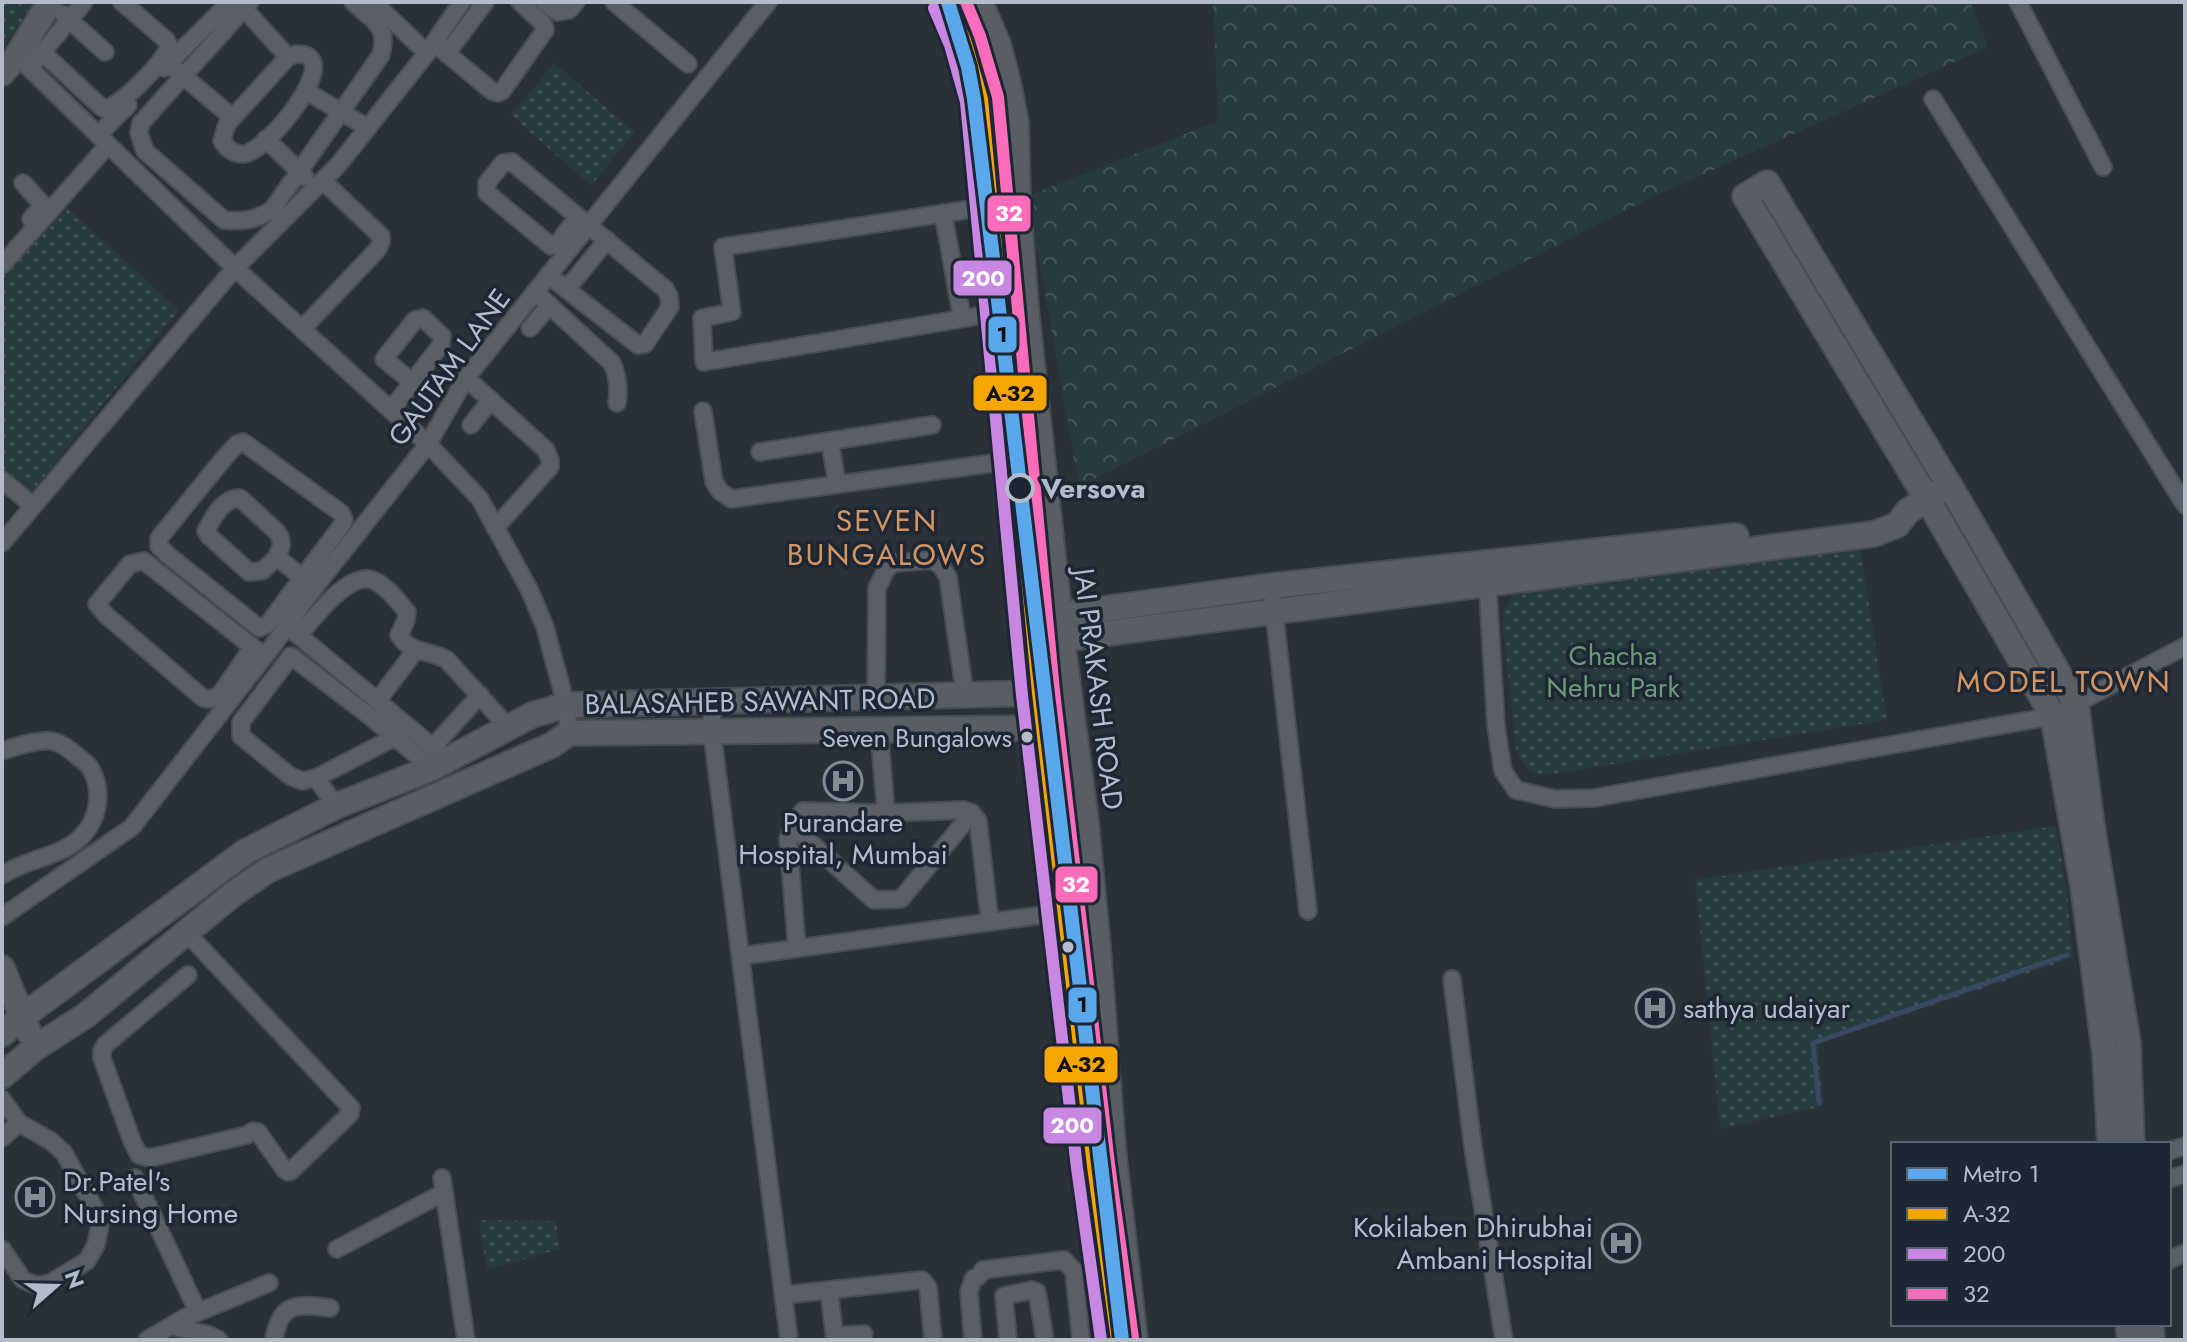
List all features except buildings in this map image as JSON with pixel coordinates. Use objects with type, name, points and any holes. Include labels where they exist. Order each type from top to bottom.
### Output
[{"type":"main road","points":[[16,66],[50,2]]},
{"type":"main road","name":"JAI PRAKASH ROAD","points":[[949,2],[965,40],[982,99],[1038,693],[1093,1166],[1117,1340]]},
{"type":"main road","name":"JAI PRAKASH ROAD","points":[[980,2],[998,44],[1016,122],[1026,308],[1060,627],[1086,822],[1113,1148],[1135,1340]]},
{"type":"main road","points":[[2110,1142],[2105,1055],[2083,886],[2053,716],[1917,505],[1745,196],[1767,183],[2076,704],[2092,826],[2128,1043],[2132,1142]]},
{"type":"main road","points":[[1096,623],[1270,586],[1487,574],[1874,534],[1897,525],[1917,505],[1949,486]]},
{"type":"main road","points":[[1060,627],[1274,612],[1487,574]]},
{"type":"main road","name":"BALASAHEB SAWANT ROAD","points":[[2,1034],[245,852],[532,715],[566,705],[1038,693]]},
{"type":"main road","name":"BALASAHEB SAWANT ROAD","points":[[6,1073],[35,1048],[85,1016],[233,894],[268,870],[552,745],[569,733],[1043,728]]},
{"type":"main road","points":[[1068,950],[1098,947]]},
{"type":"main road","points":[[2,968],[35,1048]]},
{"type":"main road","points":[[2,1046],[6,1073]]},
{"type":"street","points":[[50,2],[105,52]]},
{"type":"street","points":[[84,2],[42,52],[16,66],[103,140],[235,268],[428,444],[480,499],[529,589],[545,627],[566,705],[569,733]]},
{"type":"street","points":[[42,52],[99,105],[105,109],[112,107],[134,89],[169,46],[122,2]]},
{"type":"street","points":[[353,2],[371,7],[498,93],[545,30],[547,12]]},
{"type":"street","points":[[436,50],[462,2]]},
{"type":"street","points":[[2,525],[28,502],[235,268],[319,185],[436,50],[485,2]]},
{"type":"street","points":[[520,2],[547,12],[564,12],[576,2]]},
{"type":"street","points":[[614,2],[688,64]]},
{"type":"street","points":[[2018,2],[2103,167]]},
{"type":"street","name":"GAUTAM LANE","points":[[2,917],[132,827],[209,728],[264,649],[293,630],[308,583],[428,444],[466,378],[548,275],[584,221],[764,3]]},
{"type":"street","points":[[240,4],[141,123],[139,133],[145,151],[224,220],[251,220],[272,210],[381,55],[383,33],[371,7]]},
{"type":"street","points":[[240,4],[288,57]]},
{"type":"street","points":[[2,265],[168,64],[240,4]]},
{"type":"street","points":[[303,54],[309,58],[313,68],[306,91],[291,113],[266,139],[252,152],[240,155],[222,141],[223,133],[232,117],[288,57],[303,54]]},
{"type":"street","points":[[168,64],[232,117]]},
{"type":"street","points":[[306,91],[368,128]]},
{"type":"street","points":[[1933,99],[2185,505]]},
{"type":"street","points":[[266,139],[300,172],[381,236],[378,249],[302,329]]},
{"type":"street","points":[[548,275],[638,345],[645,344],[670,307],[665,289],[607,240],[584,221],[512,162],[503,163],[487,183],[487,193],[551,246],[584,221]]},
{"type":"street","points":[[23,183],[46,208]]},
{"type":"street","points":[[175,209],[192,191]]},
{"type":"street","points":[[992,206],[723,247],[732,312],[702,318],[704,362],[1002,312]]},
{"type":"street","points":[[2,254],[46,208]]},
{"type":"street","points":[[943,213],[962,318]]},
{"type":"street","points":[[567,289],[607,240]]},
{"type":"street","points":[[535,292],[612,363],[619,388],[617,403]]},
{"type":"street","points":[[530,328],[550,305]]},
{"type":"street","points":[[466,378],[546,450],[550,460],[550,467],[495,528]]},
{"type":"street","points":[[391,410],[412,382]]},
{"type":"street","points":[[471,425],[491,400]]},
{"type":"street","points":[[703,411],[714,482],[731,499],[1016,460]]},
{"type":"street","points":[[760,452],[932,425]]},
{"type":"street","points":[[830,441],[837,484]]},
{"type":"street","points":[[243,442],[341,513],[344,519],[342,525],[308,583],[268,624],[259,628],[159,546],[160,535],[199,488],[237,444],[243,442]]},
{"type":"street","points":[[2,480],[28,502]]},
{"type":"street","points":[[199,488],[220,508]]},
{"type":"street","points":[[240,498],[277,532],[282,545],[277,557],[262,571],[249,572],[206,531],[229,499],[240,498]]},
{"type":"street","points":[[2,543],[28,502]]},
{"type":"street","points":[[277,557],[308,583]]},
{"type":"street","points":[[876,698],[877,588],[893,563],[932,560],[941,566],[948,577],[965,695]]},
{"type":"street","points":[[264,649],[219,696],[203,698],[97,604],[130,564],[144,561],[264,649],[291,656],[395,737],[437,758]]},
{"type":"street","points":[[1487,574],[1496,726],[1503,771],[1516,790],[1555,799],[1594,798],[2053,716],[2185,646]]},
{"type":"street","points":[[437,758],[378,700],[293,630],[353,583],[370,579],[379,583],[407,612],[399,635],[401,639],[415,651],[447,660],[508,727]]},
{"type":"street","points":[[1270,586],[1308,911]]},
{"type":"street","points":[[378,700],[415,651]]},
{"type":"street","points":[[291,656],[241,722],[241,736],[290,776],[302,781],[316,778],[395,737]]},
{"type":"street","points":[[437,758],[480,695]]},
{"type":"street","points":[[712,702],[712,732],[789,1340]]},
{"type":"street","points":[[879,730],[886,813]]},
{"type":"street","points":[[2,751],[51,741],[70,749],[90,767],[98,789],[97,808],[91,825],[79,840],[58,851],[5,867]]},
{"type":"street","points":[[316,778],[336,806]]},
{"type":"street","points":[[797,948],[788,839],[792,826],[803,811],[886,813],[964,810],[972,813],[978,821],[990,922]]},
{"type":"street","points":[[792,826],[874,900],[901,899],[972,813]]},
{"type":"street","points":[[741,956],[1064,912]]},
{"type":"street","points":[[186,932],[280,1038],[351,1108],[350,1114],[294,1169],[288,1172],[284,1169],[258,1132],[253,1131],[150,1158],[139,1155],[102,1051],[105,1045],[170,998],[188,975]]},
{"type":"street","points":[[1452,979],[1473,1147],[1504,1340]]},
{"type":"street","points":[[2,1099],[19,1123],[51,1141],[64,1153],[101,1220],[96,1245],[87,1261],[50,1283],[39,1286],[23,1280],[2,1249]]},
{"type":"street","points":[[2,1138],[19,1123]]},
{"type":"street","points":[[135,1178],[198,1312]]},
{"type":"street","points":[[337,1249],[442,1186],[466,1340]]},
{"type":"street","points":[[973,1340],[969,1292],[973,1279],[983,1270],[1064,1260],[1074,1271],[1081,1340]]},
{"type":"street","points":[[783,1295],[922,1280],[928,1287],[933,1340]]},
{"type":"street","points":[[147,1340],[198,1312],[269,1283]]},
{"type":"street","points":[[1008,1340],[1004,1296],[1032,1290],[1037,1292],[1040,1299],[1045,1340]]},
{"type":"street","points":[[829,1291],[835,1338],[864,1334]]},
{"type":"street","points":[[274,1340],[280,1321],[295,1306],[330,1308]]},
{"type":"street","points":[[172,1326],[219,1340]]},
{"type":"green space","points":[[2,2],[36,2],[2,51]]},
{"type":"green space","points":[[1213,2],[1970,2],[1988,47],[1646,200],[1079,487],[1028,196],[1218,121]]},
{"type":"green space","points":[[554,63],[635,132],[591,186],[511,115]]},
{"type":"green space","points":[[62,203],[179,310],[27,498],[2,476],[2,273]]},
{"type":"green space","name":"Chacha Nehru Park","points":[[1860,546],[1887,720],[1546,775],[1529,770],[1523,764],[1516,749],[1503,628],[1504,609],[1514,591]]},
{"type":"green space","points":[[2056,826],[2073,958],[1818,1044],[1823,1106],[1720,1129],[1695,880]]},
{"type":"green space","points":[[479,1220],[556,1221],[559,1249],[487,1270]]},
{"type":"waterway","points":[[1819,1103],[1813,1043],[2067,955]]},
{"type":"railway","points":[[968,67],[1000,199]]},
{"type":"railway","points":[[1069,780],[1072,820]]},
{"type":"railway","points":[[1056,782],[1093,983]]},
{"type":"railway","points":[[1076,939],[1080,984]]},
{"type":"metro line","name":"1","points":[[948,2],[968,67],[974,99],[1122,1340]]},
{"type":"transit line","name":"A-32","points":[[949,2],[965,40],[982,99],[1038,693],[1093,1166],[1117,1340]]},
{"type":"transit line","name":"32","points":[[966,2],[980,36],[998,97],[1054,691],[1109,1164],[1133,1338]]},
{"type":"transit line","name":"200","points":[[934,8],[950,45],[966,102],[1022,695],[1077,1168],[1101,1340]]},
{"type":"place","name":"Versova","points":[[1020,488]]},
{"type":"place","name":"Seven Bungalows","points":[[1027,737]]},
{"type":"place","name":"Purandare Hospital, Mumbai","points":[[843,781]]},
{"type":"place","name":"sathya udaiyar","points":[[1655,1008]]},
{"type":"place","name":"Dr.Patel's Nursing Home","points":[[35,1197]]},
{"type":"place","name":"Kokilaben Dhirubhai Ambani Hospital","points":[[1621,1243]]},
{"type":"district","name":"SEVEN BUNGALOWS","points":[[887,538]]},
{"type":"district","name":"MODEL TOWN","points":[[2064,682]]}]
